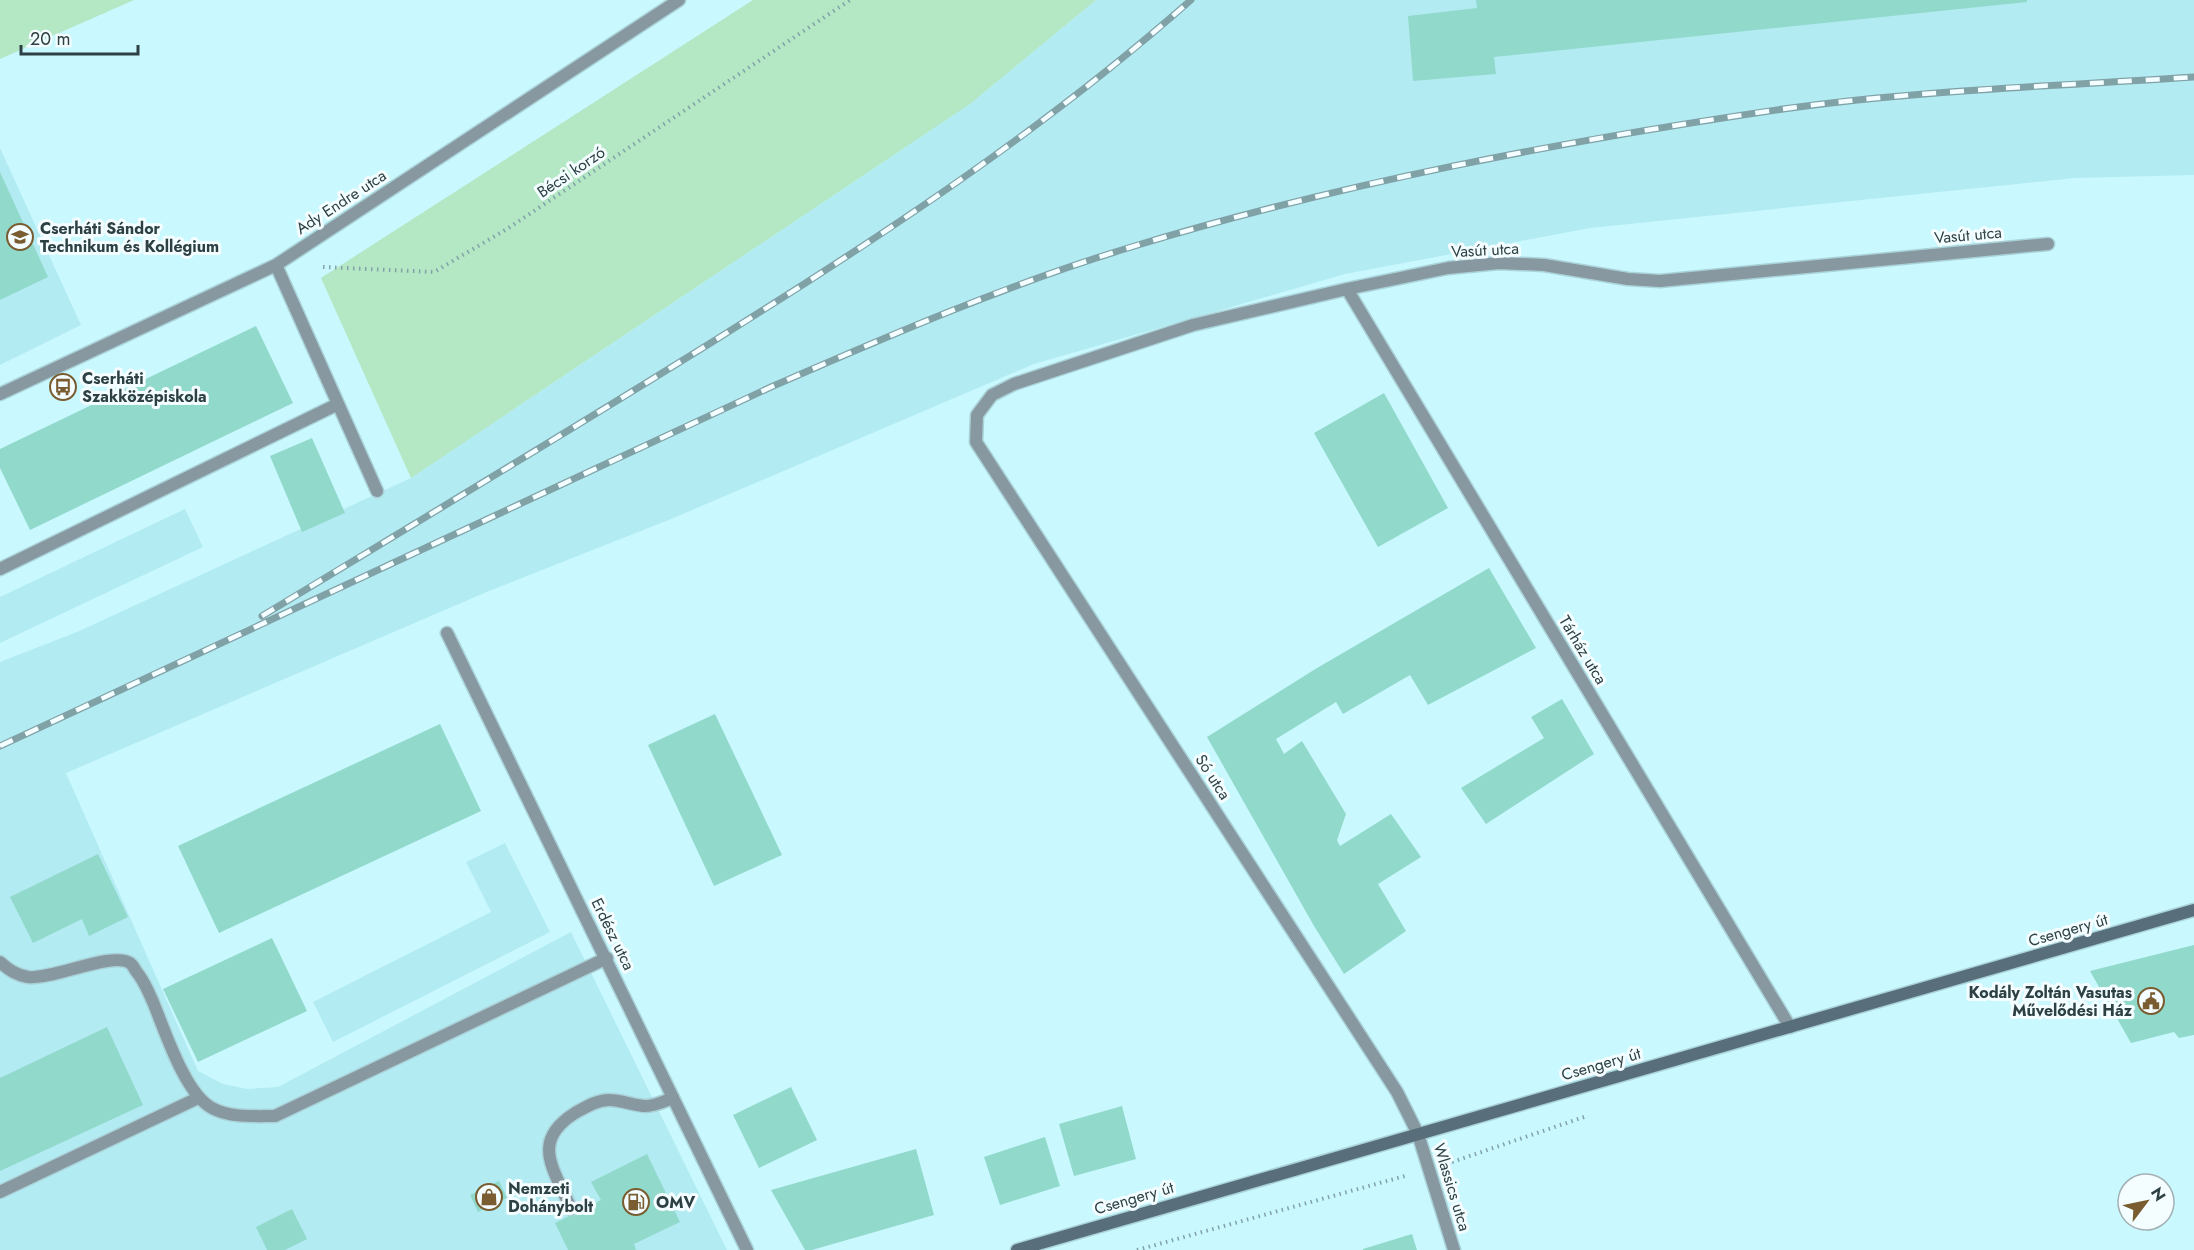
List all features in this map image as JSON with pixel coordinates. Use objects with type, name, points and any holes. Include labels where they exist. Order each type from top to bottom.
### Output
[{"type":"main road","name":"Csengery út","points":[[1017,1250],[2194,910]]},
{"type":"street","name":"Ady Endre utca","points":[[0,394],[276,265],[679,0]]},
{"type":"street","name":"Vasút utca","points":[[976,442],[977,415],[992,395],[1014,384],[1194,325],[1448,268],[1499,263],[1544,265],[1628,279],[1660,281],[2048,244]]},
{"type":"street","points":[[276,265],[377,491]]},
{"type":"street","name":"Tárház utca","points":[[1347,289],[1790,1027]]},
{"type":"street","points":[[0,568],[338,404]]},
{"type":"street","name":"Só utca","points":[[976,442],[1397,1092],[1418,1134]]},
{"type":"street","name":"Erdész utca","points":[[447,633],[747,1250]]},
{"type":"street","points":[[0,962],[12,972],[29,977],[51,975],[110,961],[120,960],[130,963],[144,979],[187,1081],[198,1098],[213,1108],[250,1117],[275,1116],[607,958]]},
{"type":"street","points":[[0,1192],[198,1098]]},
{"type":"street","points":[[572,1209],[548,1155],[549,1138],[556,1127],[598,1101],[622,1101],[647,1106],[673,1098]]},
{"type":"street","name":"Wlassics utca","points":[[1418,1134],[1454,1250]]},
{"type":"path","name":"Bécsi korzó","points":[[322,267],[434,272],[507,229],[850,0]]},
{"type":"shaded area","points":[[1096,0],[2194,0],[2194,175],[2075,178],[1590,228],[1345,274],[1034,364],[671,519],[489,591],[66,773],[198,1071],[223,1084],[247,1089],[278,1087],[571,932],[727,1250],[0,1250],[0,662],[77,632],[411,478],[970,104]]},
{"type":"shaded area","name":"Cserháti Sándor Technikum és Kollégium","points":[[0,148],[81,325],[0,365]]},
{"type":"shaded area","points":[[185,509],[203,547],[0,643],[0,597]]},
{"type":"shaded area","points":[[505,843],[550,932],[333,1042],[313,1002],[491,912],[466,862]]},
{"type":"green space","points":[[0,0],[134,0],[0,59]]},
{"type":"green space","points":[[753,0],[1096,0],[970,104],[411,478],[321,278]]},
{"type":"building","points":[[1476,0],[2027,0],[2027,2],[1494,57],[1496,74],[1413,81],[1408,16],[1477,8]]},
{"type":"building","points":[[0,172],[48,277],[0,300]]},
{"type":"building","points":[[256,326],[293,403],[30,530],[0,468],[0,449]]},
{"type":"building","points":[[1384,393],[1448,508],[1378,547],[1314,433]]},
{"type":"building","points":[[312,438],[345,513],[302,532],[270,456]]},
{"type":"building","points":[[1489,568],[1536,648],[1428,705],[1410,675],[1343,714],[1336,702],[1276,739],[1284,754],[1302,741],[1346,814],[1337,840],[1340,846],[1391,814],[1421,857],[1378,884],[1406,931],[1344,974],[1314,926],[1207,737],[1317,668]]},
{"type":"building","points":[[1562,699],[1594,754],[1486,824],[1461,788],[1544,738],[1531,717]]},
{"type":"building","points":[[715,714],[782,855],[714,886],[648,745]]},
{"type":"building","points":[[440,724],[481,811],[219,933],[178,846]]},
{"type":"building","points":[[98,854],[128,917],[89,936],[82,919],[33,943],[10,897]]},
{"type":"building","points":[[272,938],[307,1011],[198,1062],[163,989]]},
{"type":"building","name":"Kodály Zoltán Vasutas Művelődési Ház","points":[[2194,945],[2194,1035],[2179,1038],[2174,1032],[2131,1043],[2090,971]]},
{"type":"building","points":[[107,1027],[143,1105],[0,1171],[0,1078]]},
{"type":"building","points":[[791,1087],[817,1140],[759,1168],[733,1115]]},
{"type":"building","points":[[1122,1106],[1136,1159],[1074,1176],[1059,1124]]},
{"type":"building","points":[[1045,1137],[1060,1186],[1000,1205],[984,1157]]},
{"type":"building","points":[[916,1149],[934,1215],[812,1250],[805,1250],[771,1190]]},
{"type":"building","name":"OMV","points":[[647,1154],[680,1222],[634,1244],[635,1250],[568,1250],[555,1223],[601,1200],[591,1182]]},
{"type":"building","name":"Nemzeti Dohánybolt","points":[[499,1181],[507,1198],[478,1212],[470,1195]]},
{"type":"building","points":[[292,1209],[307,1239],[285,1250],[267,1250],[256,1227]]},
{"type":"building","points":[[1412,1234],[1417,1250],[1363,1250],[1363,1249]]},
{"type":"railway","points":[[262,616],[660,374],[840,261],[1020,137],[1079,93],[1191,0]]},
{"type":"railway","points":[[0,746],[771,387],[903,330],[992,295],[1128,248],[1289,203],[1452,166],[1700,121],[1885,97],[2194,77]]},
{"type":"place","name":"Cserháti Sándor Technikum és Kollégium","points":[[20,237]]},
{"type":"place","name":"Cserháti Szakközépiskola","points":[[63,387]]},
{"type":"place","name":"Kodály Zoltán Vasutas Művelődési Ház","points":[[2151,1001]]},
{"type":"place","name":"Nemzeti Dohánybolt","points":[[489,1197]]},
{"type":"place","name":"OMV","points":[[636,1202]]}]
